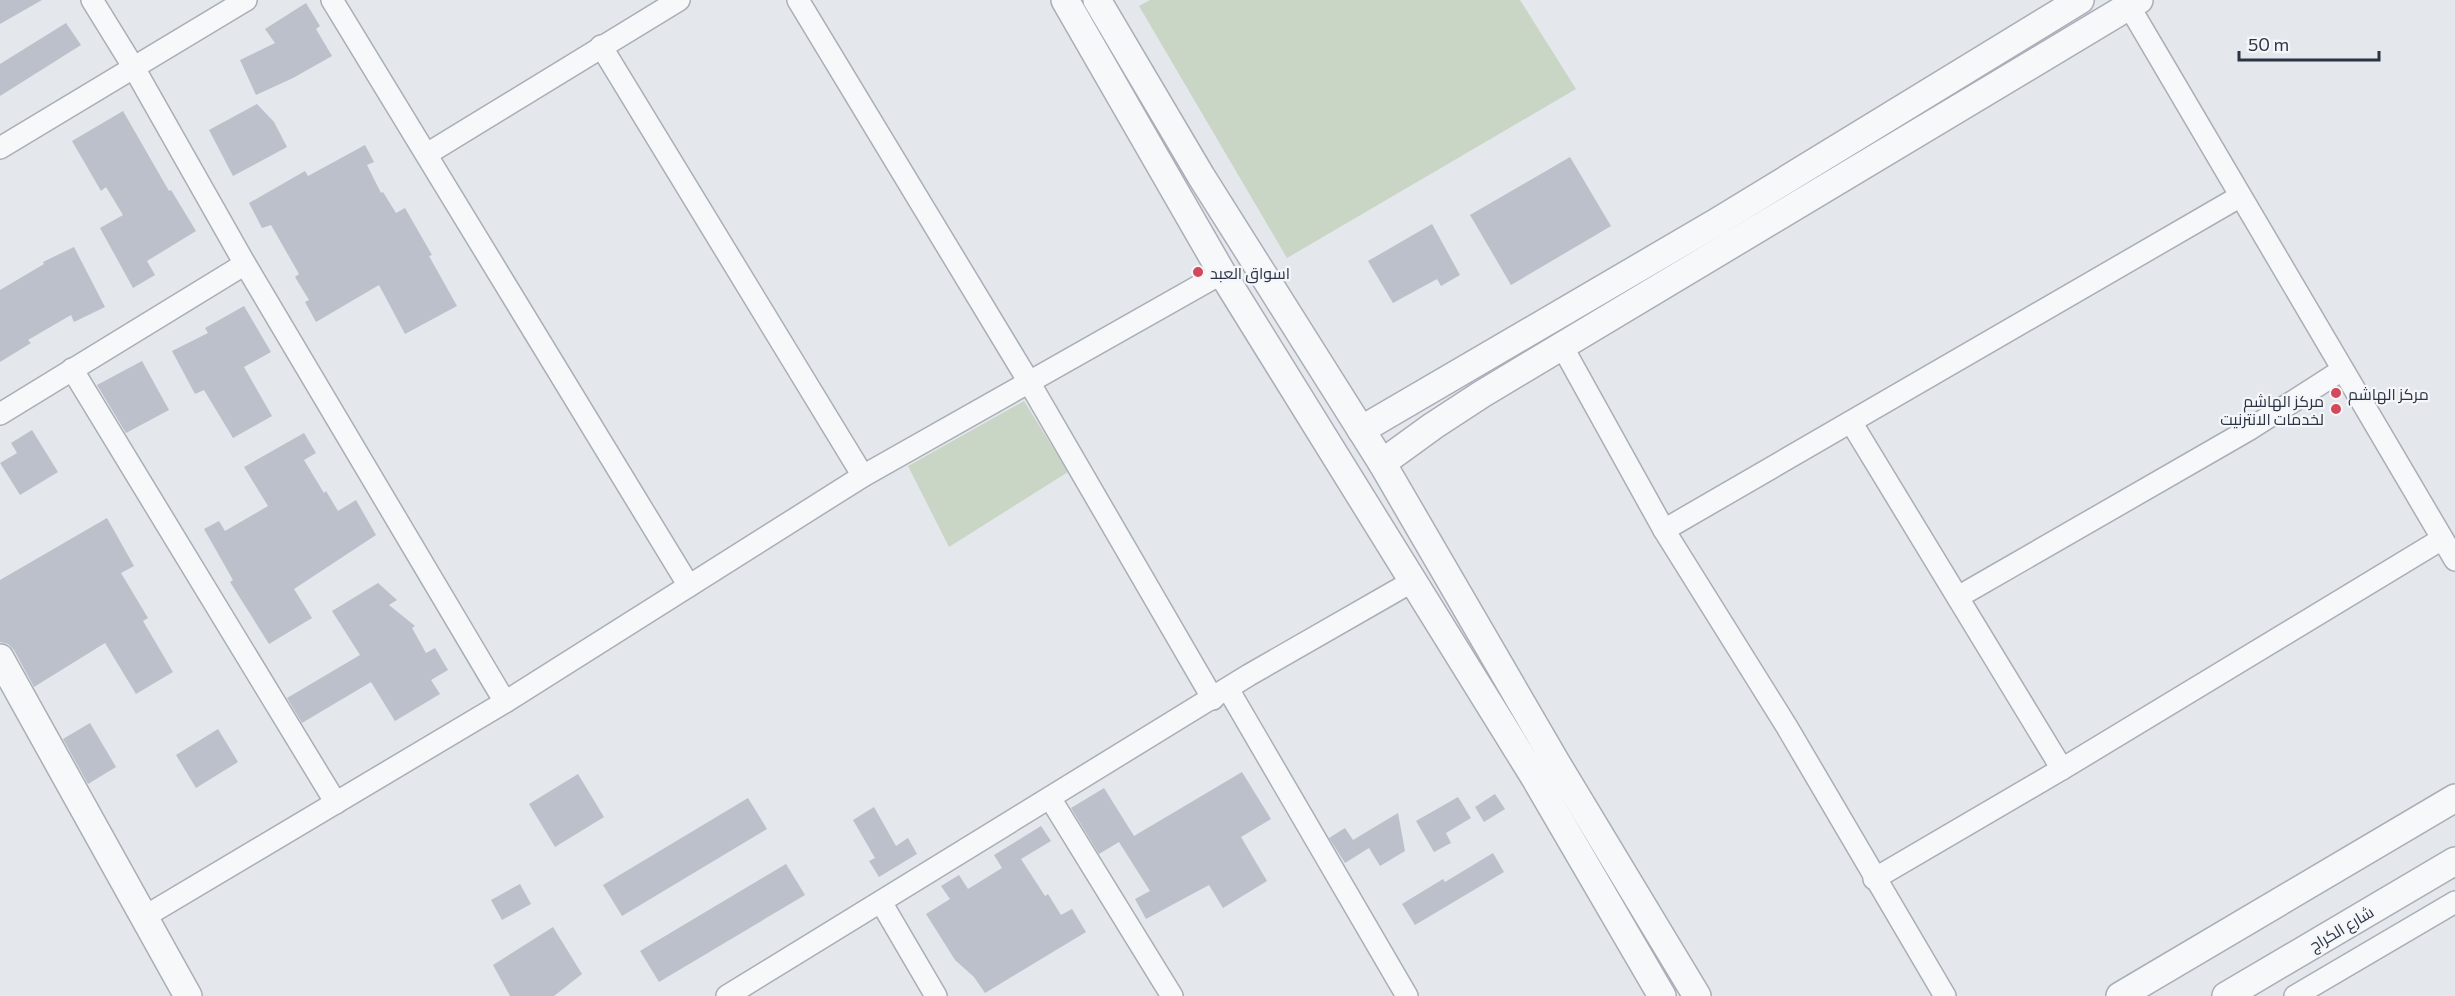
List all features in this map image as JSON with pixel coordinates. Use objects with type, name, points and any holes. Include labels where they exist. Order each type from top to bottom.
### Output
[{"type":"street","points":[[92,0],[134,68],[245,264],[505,702]]},
{"type":"street","points":[[0,148],[246,0]]},
{"type":"street","points":[[332,0],[689,586]]},
{"type":"street","points":[[427,154],[679,0]]},
{"type":"street","points":[[798,0],[1029,382],[1407,996]]},
{"type":"street","points":[[1065,0],[1222,273],[1413,581],[1546,771],[1697,996]]},
{"type":"street","points":[[1097,0],[1201,176],[1382,464],[1546,771],[1662,996]]},
{"type":"street","points":[[1361,430],[1717,222],[2080,0]]},
{"type":"street","points":[[1382,464],[1433,426],[1482,394],[2134,3],[2240,197],[2455,560]]},
{"type":"street","points":[[2019,37],[2013,51],[2015,59],[2024,66],[2032,64]]},
{"type":"street","points":[[601,46],[863,476]]},
{"type":"street","points":[[1977,63],[1986,62],[1992,66],[1997,79],[1992,88]]},
{"type":"street","points":[[1174,190],[1201,176]]},
{"type":"street","points":[[1664,530],[2240,197]]},
{"type":"street","points":[[0,414],[245,264]]},
{"type":"street","points":[[144,917],[505,702],[863,476],[1222,273]]},
{"type":"street","points":[[1562,346],[1664,530],[1787,728],[1945,996]]},
{"type":"street","points":[[72,369],[336,803]]},
{"type":"street","points":[[1467,369],[1482,394]]},
{"type":"street","points":[[1958,597],[2250,429],[2342,370]]},
{"type":"street","points":[[1851,422],[2062,769]]},
{"type":"street","points":[[1874,879],[2062,769],[2442,539]]},
{"type":"street","points":[[727,996],[1221,694],[1413,581]]},
{"type":"street","points":[[0,658],[188,996]]},
{"type":"street","points":[[1050,798],[1172,996]]},
{"type":"street","points":[[2120,996],[2455,798]]},
{"type":"street","name":"شارع الكراج","points":[[2233,994],[2455,861]]},
{"type":"street","points":[[881,902],[936,996]]},
{"type":"street","points":[[2295,996],[2455,902]]},
{"type":"green space","points":[[1150,0],[1520,0],[1576,89],[1287,258],[1139,6]]},
{"type":"green space","points":[[1024,401],[1068,472],[949,547],[908,466]]},
{"type":"building","points":[[0,0],[42,0],[0,24]]},
{"type":"building","points":[[306,3],[320,26],[316,29],[332,56],[256,95],[240,60],[275,43],[265,29]]},
{"type":"building","points":[[66,23],[81,45],[0,96],[0,64]]},
{"type":"building","points":[[257,104],[274,122],[287,147],[233,176],[209,130]]},
{"type":"building","points":[[123,111],[169,191],[171,190],[196,231],[147,261],[155,275],[133,288],[100,228],[123,215],[106,187],[101,191],[72,141]]},
{"type":"building","points":[[365,145],[374,162],[367,165],[381,193],[383,192],[396,213],[405,208],[432,255],[429,256],[457,306],[405,334],[379,285],[316,322],[305,302],[309,300],[295,277],[299,274],[271,225],[262,228],[249,203],[305,171],[308,176]]},
{"type":"building","points":[[1570,157],[1611,226],[1511,285],[1470,215]]},
{"type":"building","points":[[1432,224],[1460,275],[1441,286],[1437,279],[1393,303],[1368,261]]},
{"type":"building","points":[[74,247],[105,307],[74,322],[71,315],[28,340],[31,343],[0,362],[0,290],[44,264],[43,262]]},
{"type":"building","points":[[244,306],[271,352],[244,367],[272,416],[233,438],[204,390],[195,394],[172,351],[208,333],[205,328]]},
{"type":"building","points":[[142,361],[169,410],[126,433],[97,385]]},
{"type":"building","points":[[32,430],[58,472],[20,495],[0,463],[17,453],[11,443]]},
{"type":"building","points":[[304,433],[316,453],[304,460],[324,493],[326,491],[338,511],[356,500],[376,535],[294,589],[312,618],[269,644],[230,582],[233,580],[204,529],[219,521],[225,531],[268,506],[244,467]]},
{"type":"building","points":[[107,518],[134,566],[121,573],[148,618],[143,621],[173,672],[136,694],[105,643],[34,687],[14,650],[8,644],[0,642],[0,580]]},
{"type":"building","points":[[378,583],[397,600],[389,605],[415,626],[412,628],[426,653],[435,648],[448,670],[431,680],[440,694],[395,721],[371,682],[302,723],[287,698],[360,655],[332,611]]},
{"type":"building","points":[[90,723],[116,767],[88,784],[63,739]]},
{"type":"building","points":[[218,729],[238,762],[196,788],[176,755]]},
{"type":"building","points":[[1242,772],[1271,819],[1241,837],[1267,881],[1223,908],[1209,885],[1146,919],[1135,899],[1150,891],[1119,842],[1099,854],[1071,808],[1104,788],[1134,836]]},
{"type":"building","points":[[578,774],[604,817],[555,847],[529,804]]},
{"type":"building","points":[[1495,794],[1505,809],[1484,822],[1475,807]]},
{"type":"building","points":[[1458,797],[1471,818],[1446,833],[1451,843],[1434,852],[1416,821]]},
{"type":"building","points":[[748,798],[767,829],[622,916],[603,885]]},
{"type":"building","points":[[874,807],[896,846],[908,838],[917,854],[879,877],[869,861],[875,858],[853,820]]},
{"type":"building","points":[[1398,813],[1405,851],[1380,866],[1369,848],[1345,863],[1329,838],[1345,828],[1353,840]]},
{"type":"building","points":[[1041,826],[1051,841],[1021,859],[1045,896],[1048,894],[1061,915],[1072,909],[1086,932],[985,993],[974,977],[955,960],[926,914],[950,899],[941,886],[959,875],[968,889],[1002,868],[994,855]]},
{"type":"building","points":[[1493,853],[1504,872],[1415,925],[1402,904],[1443,879],[1445,882]]},
{"type":"building","points":[[786,864],[805,895],[659,982],[640,951]]},
{"type":"building","points":[[520,884],[531,904],[502,920],[491,900]]},
{"type":"building","points":[[553,927],[582,974],[554,996],[510,996],[493,965]]},
{"type":"place","name":"اسواق العبد","points":[[1198,272]]},
{"type":"place","name":"مركز الهاشم","points":[[2336,393]]},
{"type":"place","name":"مركز الهاشم لخدمات الانترنيت","points":[[2336,409]]}]
